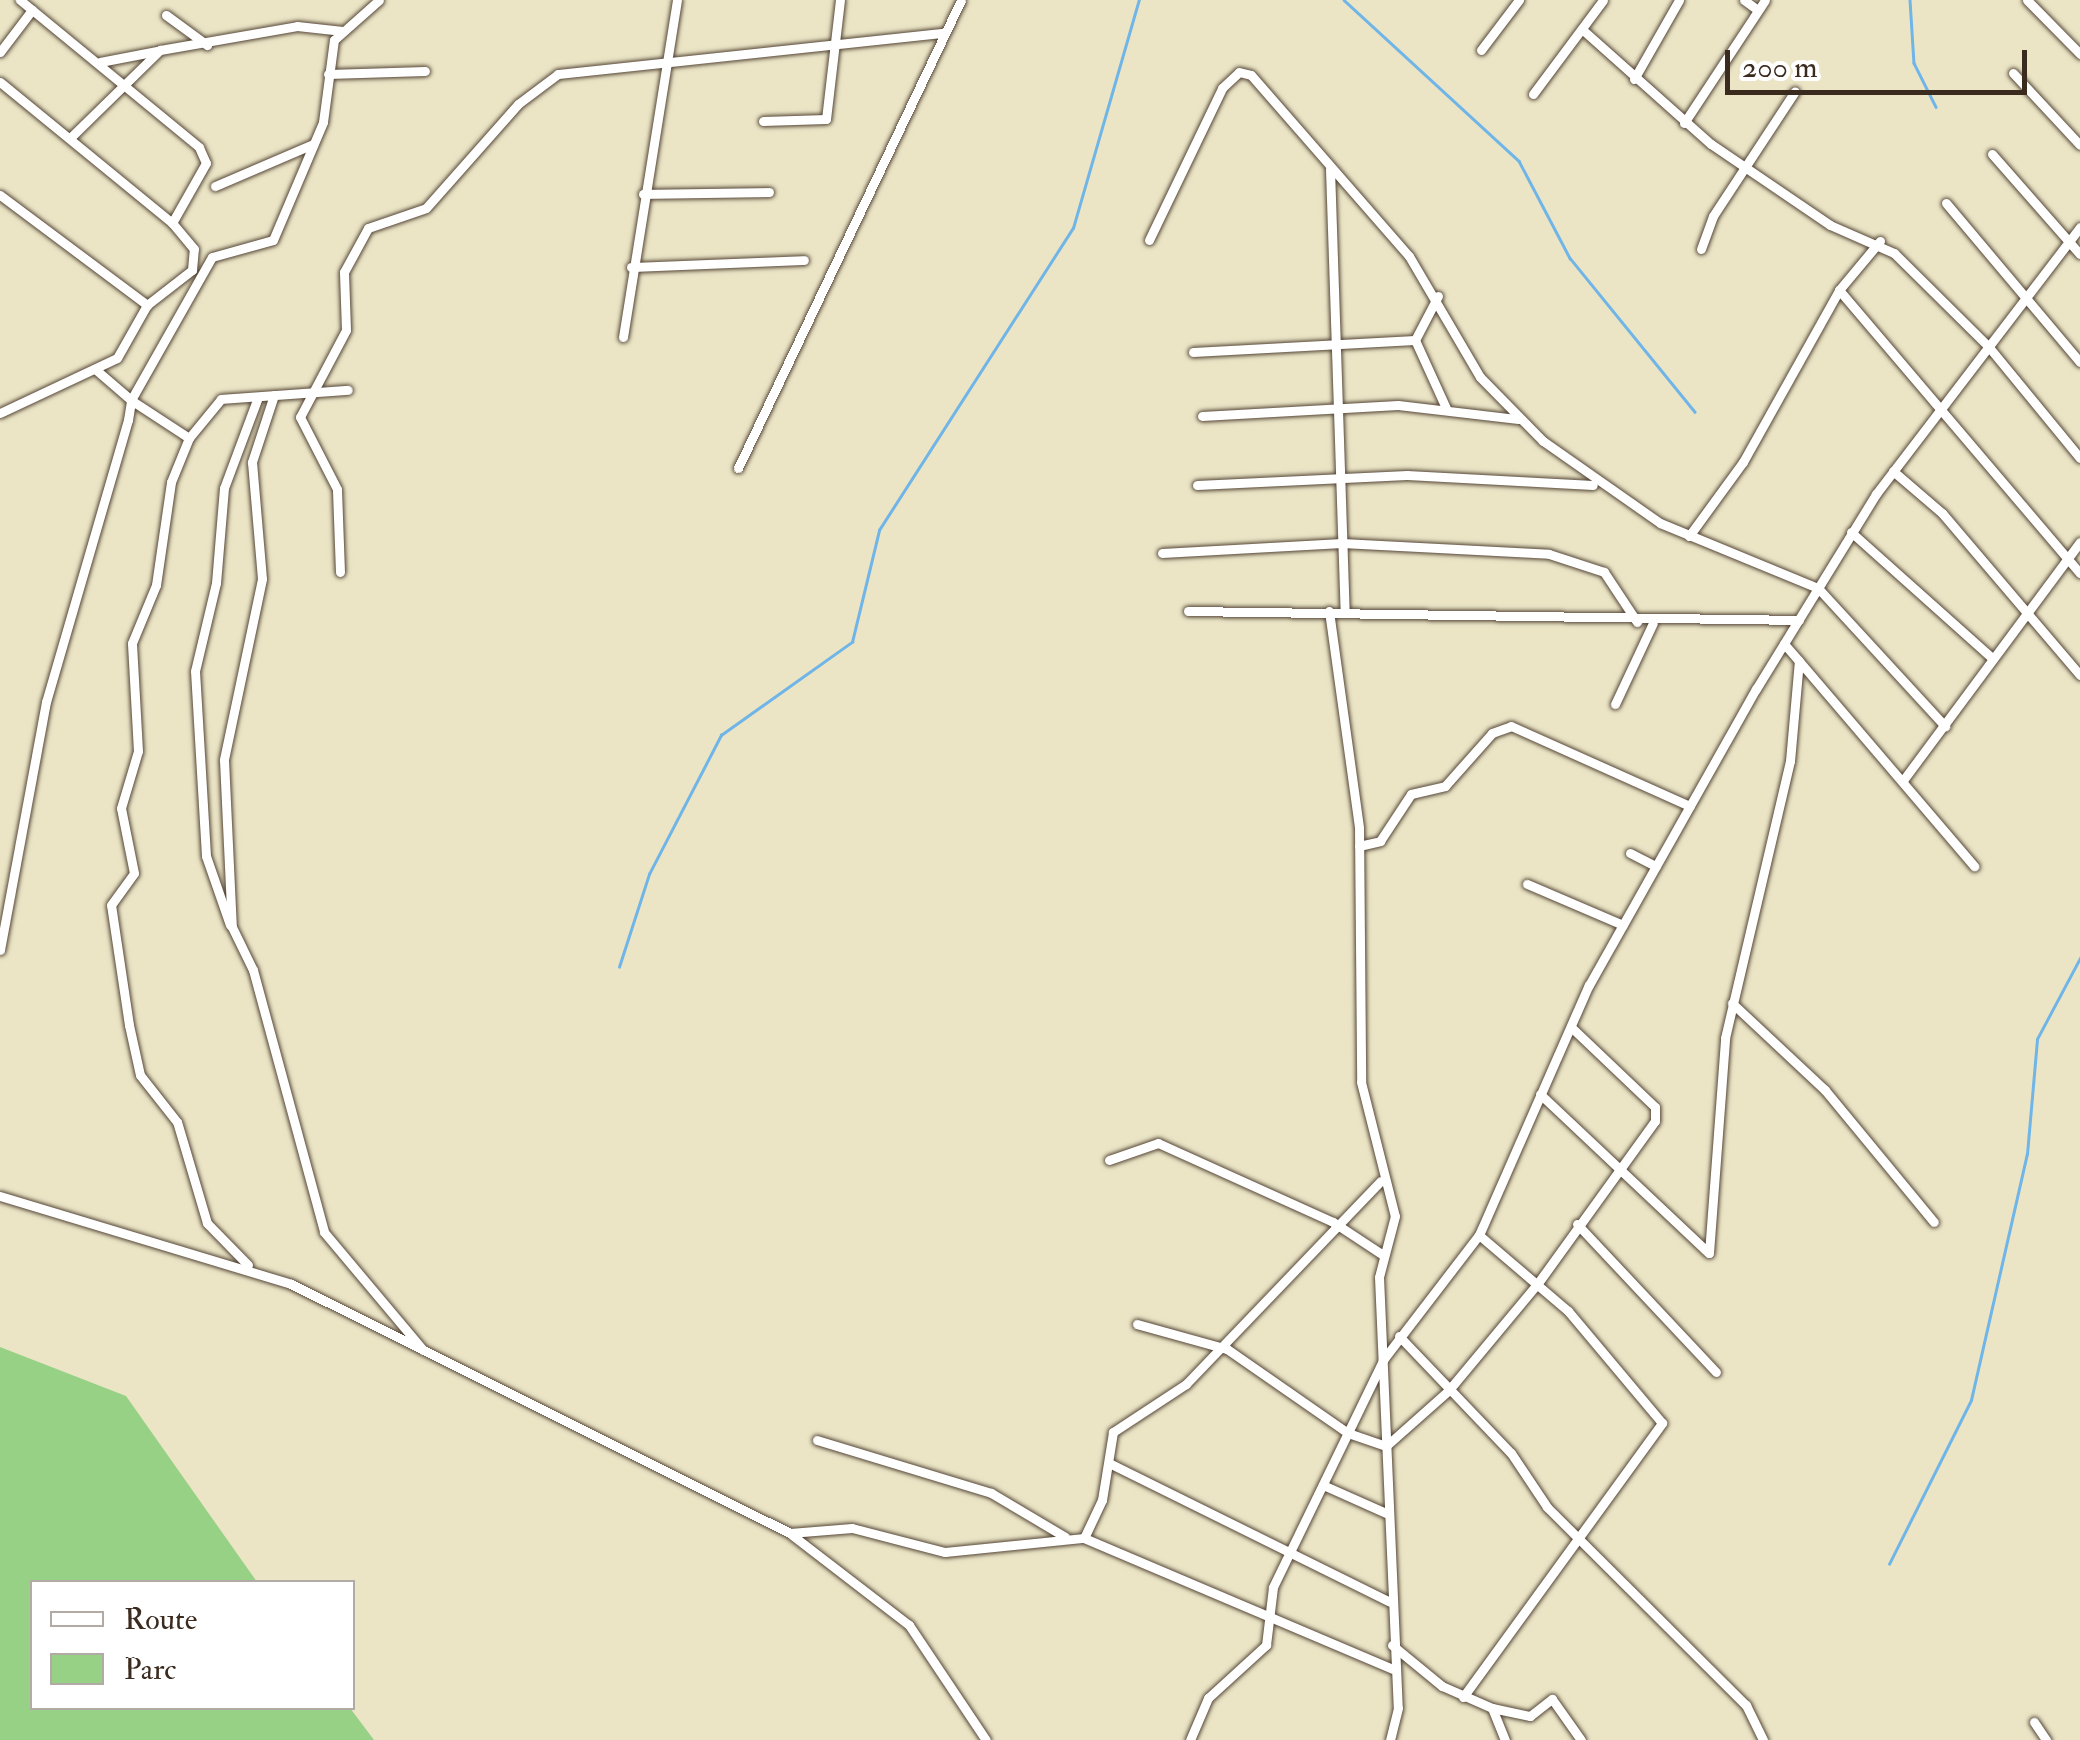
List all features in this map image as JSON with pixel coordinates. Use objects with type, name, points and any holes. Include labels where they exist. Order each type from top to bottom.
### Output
[{"type":"street","points":[[20,0],[126,84],[205,157],[172,223]]},
{"type":"street","points":[[0,950],[46,702],[131,400],[212,258],[273,240],[313,144],[328,74],[343,31],[379,0]]},
{"type":"street","points":[[622,337],[630,267],[677,0]]},
{"type":"street","points":[[763,120],[826,118],[840,0]]},
{"type":"street","points":[[738,468],[961,0]]},
{"type":"street","points":[[1482,50],[1520,0]]},
{"type":"street","points":[[1533,94],[1584,31],[1603,0]]},
{"type":"street","points":[[1634,79],[1679,0]]},
{"type":"street","points":[[1744,0],[1758,10]]},
{"type":"street","points":[[1684,123],[1765,0]]},
{"type":"street","points":[[2027,0],[2080,54]]},
{"type":"street","points":[[0,52],[32,10]]},
{"type":"street","points":[[166,15],[207,44]]},
{"type":"street","points":[[100,62],[297,26],[343,31]]},
{"type":"street","points":[[1584,31],[1684,123],[1830,225],[1880,241],[1988,346],[2080,458]]},
{"type":"street","points":[[340,572],[337,490],[301,430],[314,393],[346,330],[344,272],[368,228],[426,208],[541,83],[669,60],[834,39],[944,33]]},
{"type":"street","points":[[70,138],[160,50]]},
{"type":"street","points":[[328,74],[425,71]]},
{"type":"street","points":[[1149,240],[1238,72],[1266,90],[1438,296],[1469,360],[1521,420],[1594,485],[1689,536],[1818,588],[1945,726]]},
{"type":"street","points":[[2013,73],[2080,145]]},
{"type":"street","points":[[0,82],[172,223],[196,261],[147,305],[117,358],[0,413]]},
{"type":"street","points":[[1701,249],[1795,90]]},
{"type":"street","points":[[215,186],[313,144]]},
{"type":"street","points":[[1992,154],[2080,254]]},
{"type":"street","points":[[1330,168],[1345,611]]},
{"type":"street","points":[[642,194],[769,192]]},
{"type":"street","points":[[0,194],[147,305]]},
{"type":"street","points":[[1946,203],[2029,292],[2080,362]]},
{"type":"street","points":[[1190,1740],[1208,1698],[1266,1645],[1264,1614],[1292,1546],[1384,1360],[1478,1235],[1571,1027],[1656,866],[1784,644],[1893,471],[2080,227]]},
{"type":"street","points":[[1689,536],[1743,462],[1839,290],[1880,241]]},
{"type":"street","points":[[630,267],[804,260]]},
{"type":"street","points":[[1839,290],[1941,405],[2080,573]]},
{"type":"street","points":[[1415,340],[1438,296]]},
{"type":"street","points":[[1193,352],[1415,340]]},
{"type":"street","points":[[1415,340],[1446,408]]},
{"type":"street","points":[[95,369],[131,400],[189,438]]},
{"type":"street","points":[[250,1267],[208,1223],[177,1122],[137,1066],[111,908],[134,867],[121,808],[138,752],[132,643],[156,586],[168,496],[189,438],[221,399],[348,390]]},
{"type":"street","points":[[232,927],[224,760],[262,579],[252,462],[274,395]]},
{"type":"street","points":[[258,397],[224,488],[216,583],[195,671],[206,856],[232,927],[253,970],[324,1232],[428,1356]]},
{"type":"street","points":[[1202,416],[1336,408],[1446,408],[1521,420]]},
{"type":"street","points":[[1893,471],[2027,613],[2080,676]]},
{"type":"street","points":[[1197,485],[1338,476],[1594,485]]},
{"type":"street","points":[[1852,532],[1992,658]]},
{"type":"street","points":[[1904,779],[2080,542]]},
{"type":"street","points":[[1162,554],[1342,543],[1576,559],[1604,572],[1637,622]]},
{"type":"street","points":[[1188,611],[1329,610],[1653,623],[1799,620]]},
{"type":"street","points":[[1329,610],[1359,846],[1360,1082],[1380,1181],[1395,1216],[1384,1255],[1392,1669],[1398,1708],[1390,1740]]},
{"type":"street","points":[[1615,704],[1653,623]]},
{"type":"street","points":[[1784,644],[1904,779],[1974,866]]},
{"type":"street","points":[[1540,1094],[1709,1253],[1732,1003],[1783,806],[1799,662]]},
{"type":"street","points":[[1359,846],[1380,841],[1411,794],[1445,786],[1492,733],[1512,726],[1690,806]]},
{"type":"street","points":[[1630,853],[1656,866]]},
{"type":"street","points":[[1527,884],[1624,925]]},
{"type":"street","points":[[1732,1003],[1824,1090],[1934,1222]]},
{"type":"street","points":[[1386,1446],[1448,1391],[1538,1283],[1616,1166],[1658,1114],[1571,1027]]},
{"type":"street","points":[[1110,1160],[1158,1143],[1333,1222],[1384,1255]]},
{"type":"street","points":[[1084,1538],[1109,1463],[1113,1432],[1186,1384],[1212,1349],[1333,1222],[1380,1181]]},
{"type":"street","points":[[0,1196],[250,1267],[790,1533],[910,1625],[986,1740]]},
{"type":"street","points":[[1577,1224],[1716,1372]]},
{"type":"street","points":[[1464,1697],[1662,1423],[1538,1283],[1478,1235]]},
{"type":"street","points":[[1137,1324],[1212,1349],[1234,1352],[1348,1433],[1386,1446]]},
{"type":"street","points":[[1399,1336],[1581,1538],[1746,1705],[1764,1740]]},
{"type":"street","points":[[817,1440],[992,1492],[1065,1537]]},
{"type":"street","points":[[1109,1463],[1292,1546],[1390,1602]]},
{"type":"street","points":[[1323,1485],[1388,1514]]},
{"type":"street","points":[[790,1533],[852,1528],[946,1552],[1084,1538],[1392,1669]]},
{"type":"street","points":[[1392,1645],[1464,1697],[1492,1708],[1530,1716],[1552,1698],[1581,1740]]},
{"type":"street","points":[[1492,1708],[1505,1740]]},
{"type":"street","points":[[2034,1722],[2046,1740]]},
{"type":"green space","points":[[0,1347],[126,1396],[256,1580],[30,1580],[30,1710],[352,1710],[374,1740],[0,1740]]},
{"type":"waterway","points":[[619,967],[649,874],[721,735],[852,642],[879,530],[1073,228],[1139,0]]},
{"type":"waterway","points":[[1344,0],[1519,161],[1570,258],[1695,412]]},
{"type":"waterway","points":[[1910,0],[1914,63],[1936,107]]},
{"type":"waterway","points":[[1889,1564],[1971,1400],[2027,1154],[2037,1039],[2080,958]]}]
